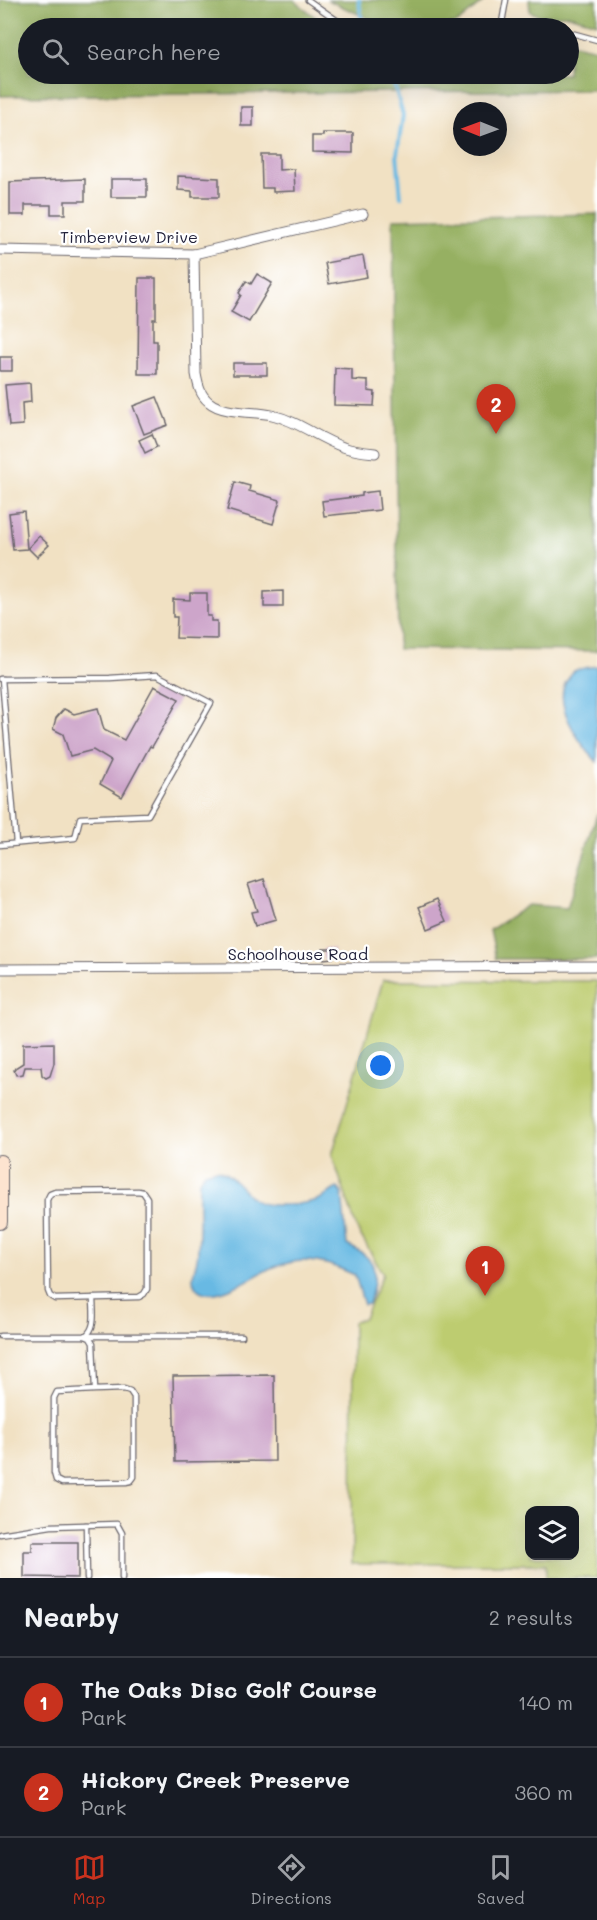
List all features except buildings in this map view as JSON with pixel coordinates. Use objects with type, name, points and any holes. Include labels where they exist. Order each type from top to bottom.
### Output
[{"type":"street","name":"Timberview Drive","points":[[0,250],[194,254],[363,214]]},
{"type":"street","points":[[194,254],[195,374],[199,388],[210,403],[220,408],[290,420],[343,447],[375,453]]},
{"type":"street","name":"Schoolhouse Road","points":[[0,969],[597,966]]},
{"type":"street","points":[[0,1162],[0,1222]]},
{"type":"lane","points":[[308,0],[334,18]]},
{"type":"lane","points":[[503,18],[506,0]]},
{"type":"lane","points":[[579,35],[597,40]]},
{"type":"lane","points":[[0,845],[75,838],[80,818],[148,815],[211,703],[157,675],[1,679],[16,843]]},
{"type":"lane","points":[[55,1192],[143,1192],[147,1198],[147,1289],[139,1298],[93,1298],[55,1299],[50,1296],[48,1291],[47,1200],[50,1194],[55,1192]]},
{"type":"lane","points":[[85,1336],[93,1326],[93,1298]]},
{"type":"lane","points":[[0,1336],[242,1336]]},
{"type":"lane","points":[[85,1336],[93,1343],[94,1390]]},
{"type":"lane","points":[[124,1389],[130,1391],[134,1397],[134,1476],[131,1481],[126,1482],[62,1483],[56,1480],[54,1473],[54,1398],[57,1392],[62,1391],[94,1390],[124,1389]]},
{"type":"lane","points":[[0,1534],[51,1526],[117,1524],[120,1528],[122,1578]]},
{"type":"lane","points":[[86,1525],[87,1578]]},
{"type":"green space","points":[[0,0],[294,0],[317,18],[18,18],[18,84],[579,84],[579,45],[597,49],[597,90],[0,96]]},
{"type":"green space","points":[[327,0],[485,0],[463,18],[368,18]]},
{"type":"green space","points":[[529,0],[597,0],[597,23],[568,15],[542,16],[530,12]]},
{"type":"green space","points":[[597,214],[597,651],[398,649],[393,219]]},
{"type":"green space","points":[[597,814],[597,959],[496,959],[490,930],[528,905],[567,908]]},
{"type":"green space","points":[[383,980],[597,981],[597,1578],[546,1578],[546,1564],[352,1564],[353,1322],[364,1318],[383,1274],[357,1229],[332,1155]]},
{"type":"water","points":[[597,666],[597,762],[569,722],[565,711],[563,688],[576,670]]},
{"type":"water","points":[[217,1169],[232,1178],[253,1199],[266,1204],[307,1203],[322,1198],[338,1188],[342,1193],[347,1245],[358,1250],[373,1267],[374,1283],[369,1304],[364,1305],[355,1275],[330,1265],[309,1261],[282,1264],[221,1292],[202,1292],[195,1286],[193,1276],[199,1239],[199,1180],[205,1172]]},
{"type":"waterway","points":[[359,0],[361,17]]},
{"type":"waterway","points":[[394,84],[403,115],[397,154],[401,197]]},
{"type":"place","name":"Hickory Creek Preserve","points":[[496,434]]},
{"type":"place","name":"The Oaks Disc Golf Course","points":[[485,1296]]}]
